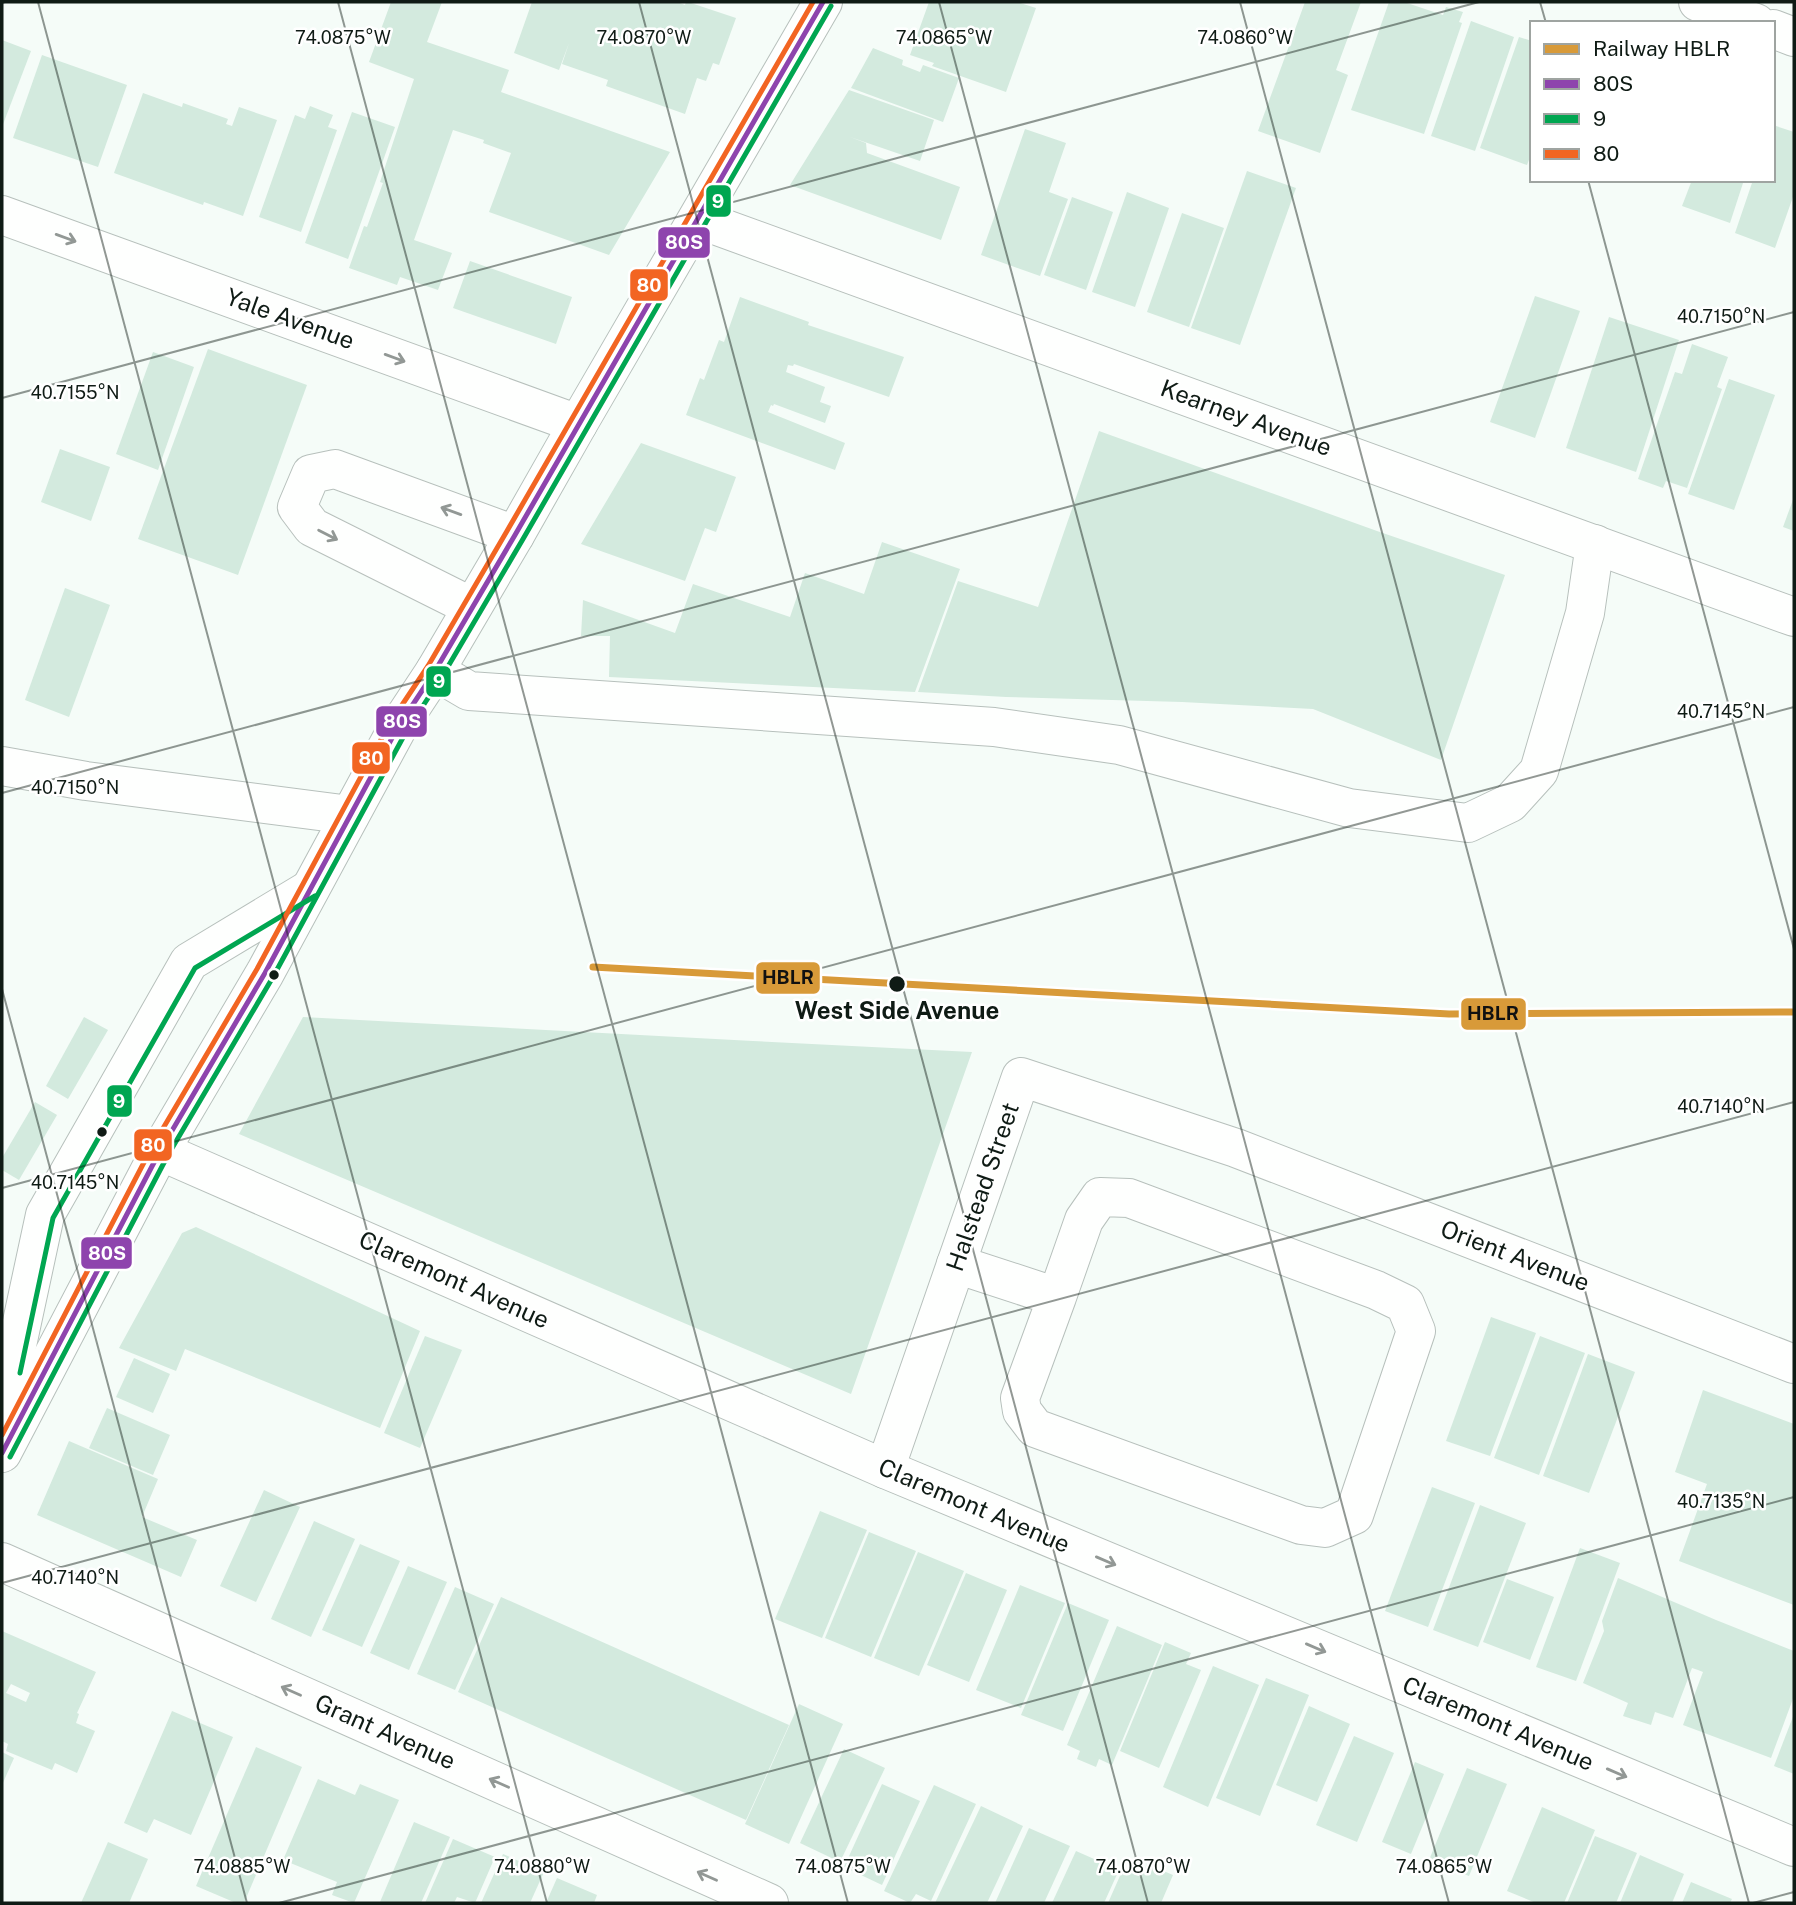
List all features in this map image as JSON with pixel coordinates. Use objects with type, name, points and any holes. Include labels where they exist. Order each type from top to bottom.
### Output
[{"type":"street","points":[[2,1415],[21,1358],[160,1151],[265,972],[398,727],[435,671],[515,535],[823,2]]},
{"type":"street","points":[[1698,2],[1750,21]]},
{"type":"street","points":[[1775,30],[1794,37]]},
{"type":"street","name":"Yale Avenue","points":[[2,215],[578,424]]},
{"type":"street","name":"Kearney Avenue","points":[[698,219],[1794,617]]},
{"type":"street","points":[[472,607],[312,527],[297,507],[311,474],[335,469],[515,535]]},
{"type":"street","points":[[435,671],[469,691],[994,727],[1119,745],[1349,808],[1468,823],[1510,803],[1539,771],[1585,613],[1595,544]]},
{"type":"street","points":[[2,766],[86,781],[350,815]]},
{"type":"street","points":[[2,1453],[45,1215],[189,962],[310,889]]},
{"type":"street","name":"Halstead Street","points":[[885,1469],[1021,1077],[1236,1148]]},
{"type":"street","name":"Orient Avenue","points":[[1236,1148],[1794,1364]]},
{"type":"street","name":"Claremont Avenue","points":[[160,1151],[885,1469],[1794,1847]]},
{"type":"street","points":[[1100,1197],[1129,1198],[1376,1290],[1405,1304],[1416,1331],[1354,1515],[1325,1528],[1301,1525],[1035,1428],[1022,1411],[1020,1398],[1057,1297],[1084,1220],[1100,1197]]},
{"type":"street","points":[[956,1264],[1057,1297]]},
{"type":"street","name":"Grant Avenue","points":[[2,1562],[769,1903]]},
{"type":"building","points":[[391,2],[442,2],[427,42],[509,70],[501,92],[670,152],[609,255],[489,212],[511,153],[483,143],[484,140],[453,130],[414,240],[452,253],[438,290],[400,277],[397,285],[349,268],[383,183],[380,182],[414,79],[369,62]]},
{"type":"building","points":[[532,2],[677,2],[685,5],[688,2],[736,18],[719,65],[713,63],[706,81],[697,78],[685,114],[606,86],[608,80],[562,64],[569,43],[559,70],[514,53]]},
{"type":"building","points":[[929,2],[1017,2],[1036,8],[1006,92],[932,66],[934,63],[910,55]]},
{"type":"building","points":[[1305,2],[1361,2],[1336,70],[1348,75],[1320,153],[1258,131]]},
{"type":"building","points":[[1389,2],[1404,2],[1443,15],[1446,7],[1463,12],[1459,22],[1462,23],[1424,134],[1351,110]]},
{"type":"building","points":[[1471,21],[1514,37],[1475,151],[1431,136]]},
{"type":"building","points":[[1519,37],[1530,40],[1530,157],[1527,165],[1480,148]]},
{"type":"building","points":[[2,40],[31,51],[2,127]]},
{"type":"building","points":[[873,48],[903,60],[902,65],[920,72],[923,65],[959,78],[943,122],[851,88]]},
{"type":"building","points":[[42,55],[127,85],[98,167],[13,138]]},
{"type":"building","points":[[849,90],[934,120],[920,161],[850,137],[866,143],[867,153],[960,187],[941,240],[790,185]]},
{"type":"building","points":[[143,93],[182,107],[183,103],[228,119],[226,124],[232,126],[239,107],[277,120],[243,216],[204,202],[203,205],[114,173]]},
{"type":"building","points":[[310,106],[333,115],[328,127],[337,130],[301,232],[259,217],[295,115],[305,119]]},
{"type":"building","points":[[352,112],[395,127],[348,259],[305,243]]},
{"type":"building","points":[[1775,126],[1794,132],[1794,194],[1775,248],[1735,233],[1752,182],[1775,182]]},
{"type":"building","points":[[1025,129],[1066,143],[1049,192],[1068,199],[1040,276],[981,255]]},
{"type":"building","points":[[1247,171],[1296,188],[1240,345],[1191,328]]},
{"type":"building","points":[[1691,182],[1743,182],[1730,223],[1682,206]]},
{"type":"building","points":[[1127,192],[1169,208],[1135,307],[1092,292]]},
{"type":"building","points":[[1072,197],[1113,212],[1086,290],[1044,275]]},
{"type":"building","points":[[1182,213],[1224,228],[1189,327],[1147,312]]},
{"type":"building","points":[[470,261],[572,297],[556,344],[453,308]]},
{"type":"building","points":[[1535,296],[1580,311],[1535,438],[1490,422]]},
{"type":"building","points":[[740,297],[809,322],[808,325],[904,357],[889,397],[794,364],[788,365],[786,372],[825,387],[820,402],[831,406],[825,423],[774,404],[768,412],[845,443],[835,470],[686,415],[700,378],[704,380],[719,340],[724,342]]},
{"type":"building","points":[[1609,317],[1679,340],[1636,472],[1566,448]]},
{"type":"building","points":[[1692,344],[1728,357],[1717,387],[1722,389],[1687,488],[1666,481],[1663,488],[1638,479],[1675,372],[1682,374]]},
{"type":"building","points":[[208,349],[307,385],[238,575],[138,539]]},
{"type":"building","points":[[153,352],[194,367],[158,470],[116,454]]},
{"type":"building","points":[[1729,379],[1775,395],[1734,510],[1688,494]]},
{"type":"building","points":[[1099,431],[1505,575],[1441,760],[1313,709],[918,692],[958,581],[1038,607]]},
{"type":"building","points":[[641,443],[736,477],[716,532],[705,528],[685,581],[581,544]]},
{"type":"building","points":[[60,449],[110,467],[91,521],[41,502]]},
{"type":"building","points":[[1794,497],[1794,531],[1783,527]]},
{"type":"building","points":[[882,542],[960,569],[915,692],[609,677],[610,636],[581,636],[583,600],[675,633],[693,584],[790,617],[805,573],[864,594]]},
{"type":"building","points":[[65,588],[110,605],[69,717],[25,700]]},
{"type":"building","points":[[84,1017],[108,1030],[68,1099],[46,1086]]},
{"type":"building","points":[[303,1017],[972,1052],[851,1394],[239,1134]]},
{"type":"building","points":[[35,1102],[57,1115],[19,1180],[2,1170],[2,1158]]},
{"type":"building","points":[[196,1227],[420,1331],[380,1428],[185,1349],[176,1371],[119,1348],[182,1233]]},
{"type":"building","points":[[1491,1317],[1536,1333],[1490,1456],[1446,1441]]},
{"type":"building","points":[[425,1336],[462,1350],[420,1448],[384,1433]]},
{"type":"building","points":[[1540,1336],[1585,1353],[1539,1475],[1494,1458]]},
{"type":"building","points":[[1588,1354],[1635,1372],[1589,1493],[1543,1476]]},
{"type":"building","points":[[134,1358],[170,1374],[153,1413],[116,1397]]},
{"type":"building","points":[[1703,1390],[1794,1424],[1794,1605],[1679,1561],[1707,1484],[1675,1472]]},
{"type":"building","points":[[107,1408],[170,1435],[153,1475],[89,1448]]},
{"type":"building","points":[[69,1441],[158,1479],[142,1517],[197,1540],[181,1577],[37,1515]]},
{"type":"building","points":[[1432,1487],[1475,1503],[1428,1627],[1385,1611]]},
{"type":"building","points":[[264,1490],[300,1507],[256,1602],[220,1586]]},
{"type":"building","points":[[1480,1505],[1526,1523],[1478,1647],[1433,1630]]},
{"type":"building","points":[[820,1511],[867,1530],[822,1638],[775,1619]]},
{"type":"building","points":[[314,1521],[355,1539],[311,1637],[271,1619]]},
{"type":"building","points":[[869,1532],[916,1551],[871,1657],[825,1638]]},
{"type":"building","points":[[360,1544],[400,1561],[362,1647],[322,1630]]},
{"type":"building","points":[[1580,1548],[1620,1563],[1576,1681],[1536,1667]]},
{"type":"building","points":[[918,1552],[964,1571],[919,1676],[874,1658]]},
{"type":"building","points":[[408,1566],[447,1582],[409,1670],[370,1653]]},
{"type":"building","points":[[966,1573],[1007,1590],[969,1682],[927,1665]]},
{"type":"building","points":[[1618,1578],[1794,1651],[1794,1696],[1771,1758],[1683,1725],[1703,1672],[1698,1670],[1692,1668],[1673,1718],[1655,1712],[1651,1725],[1623,1716],[1628,1703],[1583,1683],[1604,1631],[1602,1621]]},
{"type":"building","points":[[1507,1579],[1554,1597],[1530,1660],[1483,1642]]},
{"type":"building","points":[[1020,1585],[1065,1603],[1021,1708],[976,1690]]},
{"type":"building","points":[[455,1587],[494,1604],[455,1690],[417,1674]]},
{"type":"building","points":[[501,1597],[789,1725],[746,1820],[458,1692]]},
{"type":"building","points":[[1068,1603],[1109,1620],[1063,1731],[1021,1715]]},
{"type":"building","points":[[1117,1626],[1162,1645],[1112,1765],[1099,1759],[1096,1767],[1077,1759],[1080,1751],[1067,1745]]},
{"type":"building","points":[[2,1631],[96,1672],[77,1713],[76,1723],[95,1731],[77,1773],[55,1763],[52,1770],[6,1751],[8,1744],[2,1741]],"holes":[[[11,1684],[30,1693],[26,1702],[6,1693]]]},
{"type":"building","points":[[1165,1642],[1191,1653],[1186,1664],[1201,1670],[1159,1768],[1120,1751]]},
{"type":"building","points":[[1213,1666],[1259,1685],[1208,1807],[1163,1787]]},
{"type":"building","points":[[1266,1678],[1309,1695],[1260,1816],[1216,1798]]},
{"type":"building","points":[[799,1704],[843,1724],[789,1844],[745,1824]]},
{"type":"building","points":[[1309,1706],[1350,1724],[1317,1802],[1276,1785]]},
{"type":"building","points":[[172,1711],[233,1737],[191,1835],[154,1819],[147,1833],[124,1823]]},
{"type":"building","points":[[1794,1714],[1794,1774],[1774,1766]]},
{"type":"building","points":[[1354,1736],[1394,1753],[1357,1842],[1316,1825]]},
{"type":"building","points":[[256,1747],[302,1767],[244,1903],[236,1903],[196,1886]]},
{"type":"building","points":[[844,1749],[885,1768],[840,1862],[800,1843]]},
{"type":"building","points":[[2,1752],[14,1758],[2,1785]]},
{"type":"building","points":[[1415,1762],[1444,1774],[1411,1854],[1382,1842]]},
{"type":"building","points":[[1467,1768],[1507,1784],[1469,1876],[1429,1860]]},
{"type":"building","points":[[318,1779],[355,1795],[360,1784],[399,1800],[354,1903],[332,1895],[337,1882],[283,1860]]},
{"type":"building","points":[[882,1784],[920,1801],[882,1885],[844,1867]]},
{"type":"building","points":[[934,1785],[976,1804],[931,1901],[916,1894],[910,1903],[884,1891]]},
{"type":"building","points":[[981,1806],[1023,1826],[987,1903],[935,1903]]},
{"type":"building","points":[[1542,1807],[1595,1830],[1564,1903],[1536,1903],[1507,1891]]},
{"type":"building","points":[[414,1822],[450,1837],[421,1903],[380,1902]]},
{"type":"building","points":[[1029,1828],[1070,1846],[1044,1903],[995,1903]]},
{"type":"building","points":[[1595,1836],[1637,1853],[1616,1903],[1567,1903]]},
{"type":"building","points":[[453,1839],[495,1857],[475,1903],[457,1897],[454,1903],[425,1903]]},
{"type":"building","points":[[108,1842],[148,1859],[129,1903],[81,1903]]},
{"type":"building","points":[[1076,1851],[1119,1870],[1104,1903],[1052,1903]]},
{"type":"building","points":[[503,1854],[544,1872],[530,1903],[481,1903]]},
{"type":"building","points":[[1640,1855],[1684,1874],[1672,1903],[1620,1903]]},
{"type":"building","points":[[1147,1864],[1173,1875],[1161,1903],[1108,1903],[1123,1869],[1141,1877]]},
{"type":"building","points":[[557,1878],[597,1895],[594,1903],[546,1903]]},
{"type":"building","points":[[1691,1882],[1732,1899],[1730,1903],[1682,1903]]},
{"type":"rail line","name":"HBLR","points":[[593,967],[1449,1014],[1794,1012]]},
{"type":"transit line","name":"80","points":[[2,1435],[152,1147],[257,969],[390,723],[428,666],[813,2]]},
{"type":"transit line","name":"80S","points":[[2,1453],[160,1151],[265,973],[398,727],[435,671],[515,535],[823,2]]},
{"type":"transit line","name":"9","points":[[10,1457],[168,1155],[273,977],[406,732],[523,539],[831,6]]},
{"type":"transit line","name":"9","points":[[20,1373],[53,1218],[195,968],[315,896]]},
{"type":"place","name":"West Side Avenue","points":[[897,984]]}]
